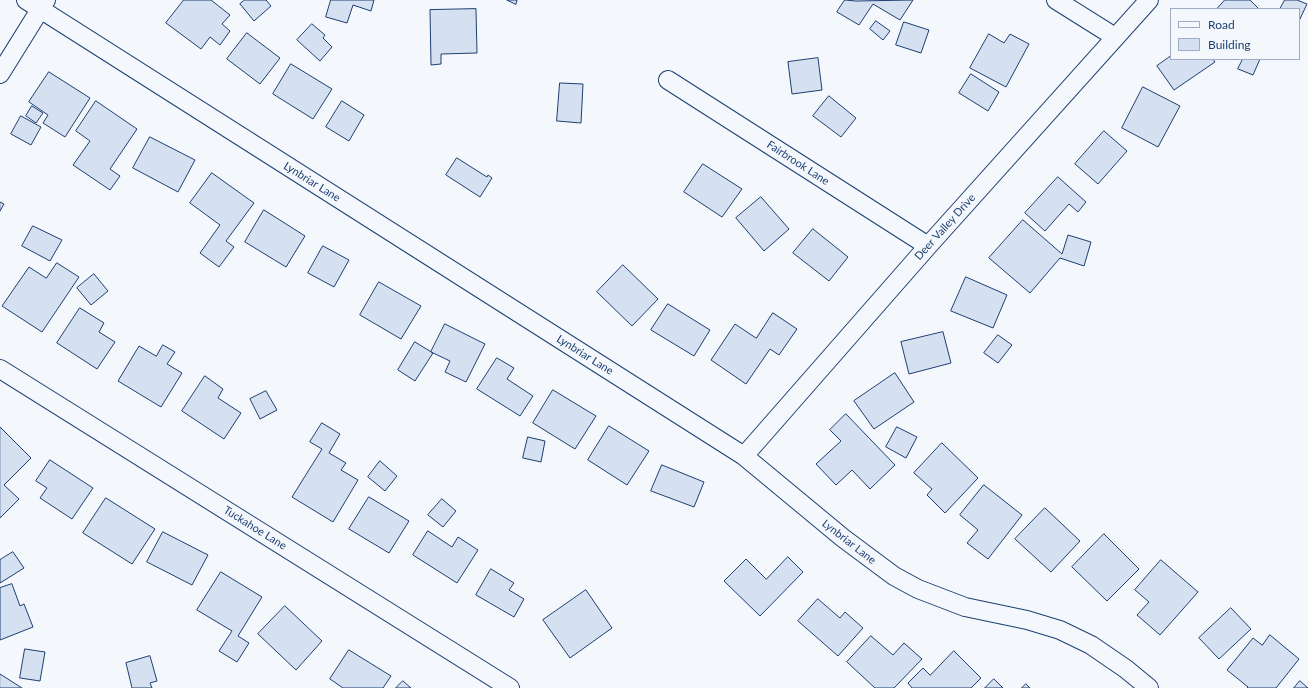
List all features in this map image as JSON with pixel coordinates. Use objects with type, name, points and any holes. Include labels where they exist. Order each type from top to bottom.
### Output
[{"type":"street","name":"Lynbriar Lane","points":[[26,0],[44,5],[744,456],[843,538],[894,576],[918,589],[965,607],[1027,620],[1060,630],[1091,644],[1126,669],[1149,688]]},
{"type":"street","points":[[1056,0],[1115,37]]},
{"type":"street","name":"Deer Valley Drive","points":[[744,456],[928,246],[1149,0]]},
{"type":"street","points":[[0,74],[44,5]]},
{"type":"street","name":"Fairbrook Lane","points":[[668,80],[928,246]]},
{"type":"street","name":"Tuckahoe Lane","points":[[0,368],[510,688]]},
{"type":"building","points":[[184,0],[211,0],[230,15],[222,24],[230,31],[220,45],[210,37],[201,49],[166,23]]},
{"type":"building","points":[[245,0],[266,0],[271,6],[254,21],[240,4]]},
{"type":"building","points":[[331,0],[374,0],[371,11],[353,5],[347,23],[326,17]]},
{"type":"building","points":[[507,0],[517,0],[516,4]]},
{"type":"building","points":[[845,0],[913,0],[900,20],[873,4],[859,25],[837,12]]},
{"type":"building","points":[[1225,0],[1250,0],[1258,8],[1218,8]]},
{"type":"building","points":[[1285,0],[1297,0],[1307,4],[1300,19],[1300,8],[1281,8]]},
{"type":"building","points":[[476,9],[477,53],[441,54],[441,64],[431,65],[430,10]]},
{"type":"building","points":[[876,21],[890,31],[883,40],[870,29]]},
{"type":"building","points":[[904,22],[929,30],[921,53],[896,45]]},
{"type":"building","points":[[312,24],[325,35],[323,38],[332,47],[320,61],[297,40]]},
{"type":"building","points":[[247,33],[280,58],[260,84],[227,59]]},
{"type":"building","points":[[989,34],[1004,43],[1010,34],[1029,44],[1006,87],[970,68]]},
{"type":"building","points":[[1170,57],[1170,60],[1214,60],[1215,62],[1174,90],[1157,66]]},
{"type":"building","points":[[818,58],[822,90],[792,94],[788,62]]},
{"type":"building","points":[[1242,60],[1260,60],[1253,75],[1238,69]]},
{"type":"building","points":[[291,64],[332,89],[313,119],[273,94]]},
{"type":"building","points":[[49,72],[90,98],[65,137],[43,123],[48,115],[29,102]]},
{"type":"building","points":[[971,74],[999,92],[988,111],[959,93]]},
{"type":"building","points":[[560,83],[583,84],[581,123],[557,121]]},
{"type":"building","points":[[1143,87],[1180,106],[1158,147],[1122,128]]},
{"type":"building","points":[[829,96],[856,118],[841,137],[813,116]]},
{"type":"building","points":[[96,101],[137,129],[110,169],[120,176],[110,190],[73,165],[90,141],[76,131]]},
{"type":"building","points":[[342,101],[364,115],[349,141],[326,127]]},
{"type":"building","points":[[32,106],[43,113],[36,123],[26,116]]},
{"type":"building","points":[[21,116],[41,127],[31,145],[11,134]]},
{"type":"building","points":[[1104,131],[1127,151],[1098,184],[1075,164]]},
{"type":"building","points":[[150,137],[195,160],[178,192],[133,168]]},
{"type":"building","points":[[457,158],[487,177],[488,175],[492,178],[480,197],[446,175]]},
{"type":"building","points":[[703,164],[742,189],[722,217],[684,192]]},
{"type":"building","points":[[212,173],[254,203],[226,241],[234,247],[219,267],[200,253],[220,225],[190,203]]},
{"type":"building","points":[[1058,177],[1086,202],[1078,212],[1069,204],[1045,231],[1025,213]]},
{"type":"building","points":[[761,197],[789,229],[764,251],[736,218]]},
{"type":"building","points":[[0,202],[4,204],[0,211]]},
{"type":"building","points":[[264,210],[305,236],[286,267],[245,242]]},
{"type":"building","points":[[1023,220],[1062,254],[1068,235],[1091,242],[1084,266],[1060,258],[1030,293],[989,258]]},
{"type":"building","points":[[33,226],[62,240],[50,261],[22,246]]},
{"type":"building","points":[[813,229],[848,257],[829,281],[793,253]]},
{"type":"building","points":[[323,246],[349,260],[334,287],[308,273]]},
{"type":"building","points":[[57,263],[79,277],[42,332],[2,306],[29,267],[46,278]]},
{"type":"building","points":[[623,265],[658,299],[632,326],[597,292]]},
{"type":"building","points":[[94,274],[108,291],[91,305],[77,288]]},
{"type":"building","points":[[966,277],[1007,295],[993,328],[951,311]]},
{"type":"building","points":[[379,282],[421,306],[401,339],[360,315]]},
{"type":"building","points":[[668,304],[710,330],[694,356],[651,330]]},
{"type":"building","points":[[80,308],[104,323],[99,332],[115,342],[97,369],[57,343]]},
{"type":"building","points":[[773,313],[797,329],[779,355],[770,349],[746,384],[711,360],[735,324],[756,338]]},
{"type":"building","points":[[445,324],[485,344],[466,382],[445,372],[450,361],[431,352]]},
{"type":"building","points":[[943,332],[951,363],[909,374],[901,342]]},
{"type":"building","points":[[998,335],[1012,345],[998,363],[984,353]]},
{"type":"building","points":[[415,342],[433,353],[415,381],[398,370]]},
{"type":"building","points":[[163,345],[175,352],[167,364],[182,373],[161,407],[118,381],[139,346],[156,356]]},
{"type":"building","points":[[497,358],[514,368],[507,379],[533,396],[520,416],[477,389]]},
{"type":"building","points":[[895,373],[914,402],[874,429],[854,401]]},
{"type":"building","points":[[205,376],[223,389],[218,398],[241,413],[224,439],[182,411]]},
{"type":"building","points":[[553,390],[596,416],[575,449],[533,423]]},
{"type":"building","points":[[266,391],[277,410],[260,419],[250,399]]},
{"type":"building","points":[[846,414],[895,465],[870,489],[852,470],[836,485],[816,464],[841,441],[830,430]]},
{"type":"building","points":[[322,423],[340,434],[329,453],[346,463],[341,470],[358,480],[333,522],[292,497],[322,449],[310,442]]},
{"type":"building","points":[[609,426],[649,451],[627,485],[588,460]]},
{"type":"building","points":[[0,427],[31,458],[4,485],[19,499],[0,518]]},
{"type":"building","points":[[897,427],[917,437],[906,458],[886,447]]},
{"type":"building","points":[[528,437],[545,441],[541,462],[523,458]]},
{"type":"building","points":[[942,443],[978,478],[945,513],[927,495],[932,489],[914,473]]},
{"type":"building","points":[[50,460],[93,488],[72,519],[40,498],[47,488],[36,481]]},
{"type":"building","points":[[380,461],[397,476],[385,491],[368,477]]},
{"type":"building","points":[[662,465],[704,482],[694,507],[651,491]]},
{"type":"building","points":[[984,485],[1022,515],[988,559],[967,543],[978,530],[960,515]]},
{"type":"building","points":[[369,497],[409,521],[389,553],[349,529]]},
{"type":"building","points":[[106,498],[155,529],[132,564],[83,533]]},
{"type":"building","points":[[442,499],[456,511],[443,527],[428,515]]},
{"type":"building","points":[[1045,508],[1080,541],[1051,572],[1015,539]]},
{"type":"building","points":[[428,531],[452,547],[458,537],[478,550],[457,583],[413,555]]},
{"type":"building","points":[[163,532],[208,555],[192,585],[147,562]]},
{"type":"building","points":[[1104,534],[1139,569],[1107,601],[1072,567]]},
{"type":"building","points":[[13,552],[24,568],[0,583],[0,560]]},
{"type":"building","points":[[788,557],[803,572],[760,616],[724,581],[746,559],[766,579]]},
{"type":"building","points":[[1161,560],[1198,592],[1160,635],[1137,615],[1149,602],[1135,590]]},
{"type":"building","points":[[491,569],[514,583],[509,590],[524,599],[514,617],[476,595]]},
{"type":"building","points":[[221,572],[262,597],[238,636],[249,643],[237,662],[219,651],[232,631],[197,610]]},
{"type":"building","points":[[12,584],[20,606],[24,604],[33,627],[0,640],[0,588]]},
{"type":"building","points":[[586,590],[612,628],[570,658],[543,620]]},
{"type":"building","points":[[818,599],[840,618],[845,612],[863,628],[838,656],[798,621]]},
{"type":"building","points":[[285,606],[322,641],[296,670],[258,634]]},
{"type":"building","points":[[1231,608],[1251,629],[1219,659],[1199,638]]},
{"type":"building","points":[[1270,635],[1299,659],[1276,688],[1247,688],[1248,687],[1227,670],[1253,638],[1262,645]]},
{"type":"building","points":[[871,636],[893,655],[904,643],[922,659],[894,688],[875,688],[847,662]]},
{"type":"building","points":[[25,649],[45,652],[40,681],[20,678]]},
{"type":"building","points":[[349,650],[391,676],[383,688],[343,688],[330,679]]},
{"type":"building","points":[[954,651],[981,678],[971,688],[912,688],[908,683],[923,668],[930,675]]},
{"type":"building","points":[[150,656],[157,681],[150,683],[152,688],[132,688],[126,663]]},
{"type":"building","points":[[0,674],[22,688],[0,688]]},
{"type":"building","points":[[994,679],[1003,688],[985,688]]},
{"type":"building","points":[[403,681],[411,688],[396,688]]},
{"type":"building","points":[[1300,681],[1308,688],[1294,688]]},
{"type":"building","points":[[1026,684],[1030,688],[1022,688]]}]
